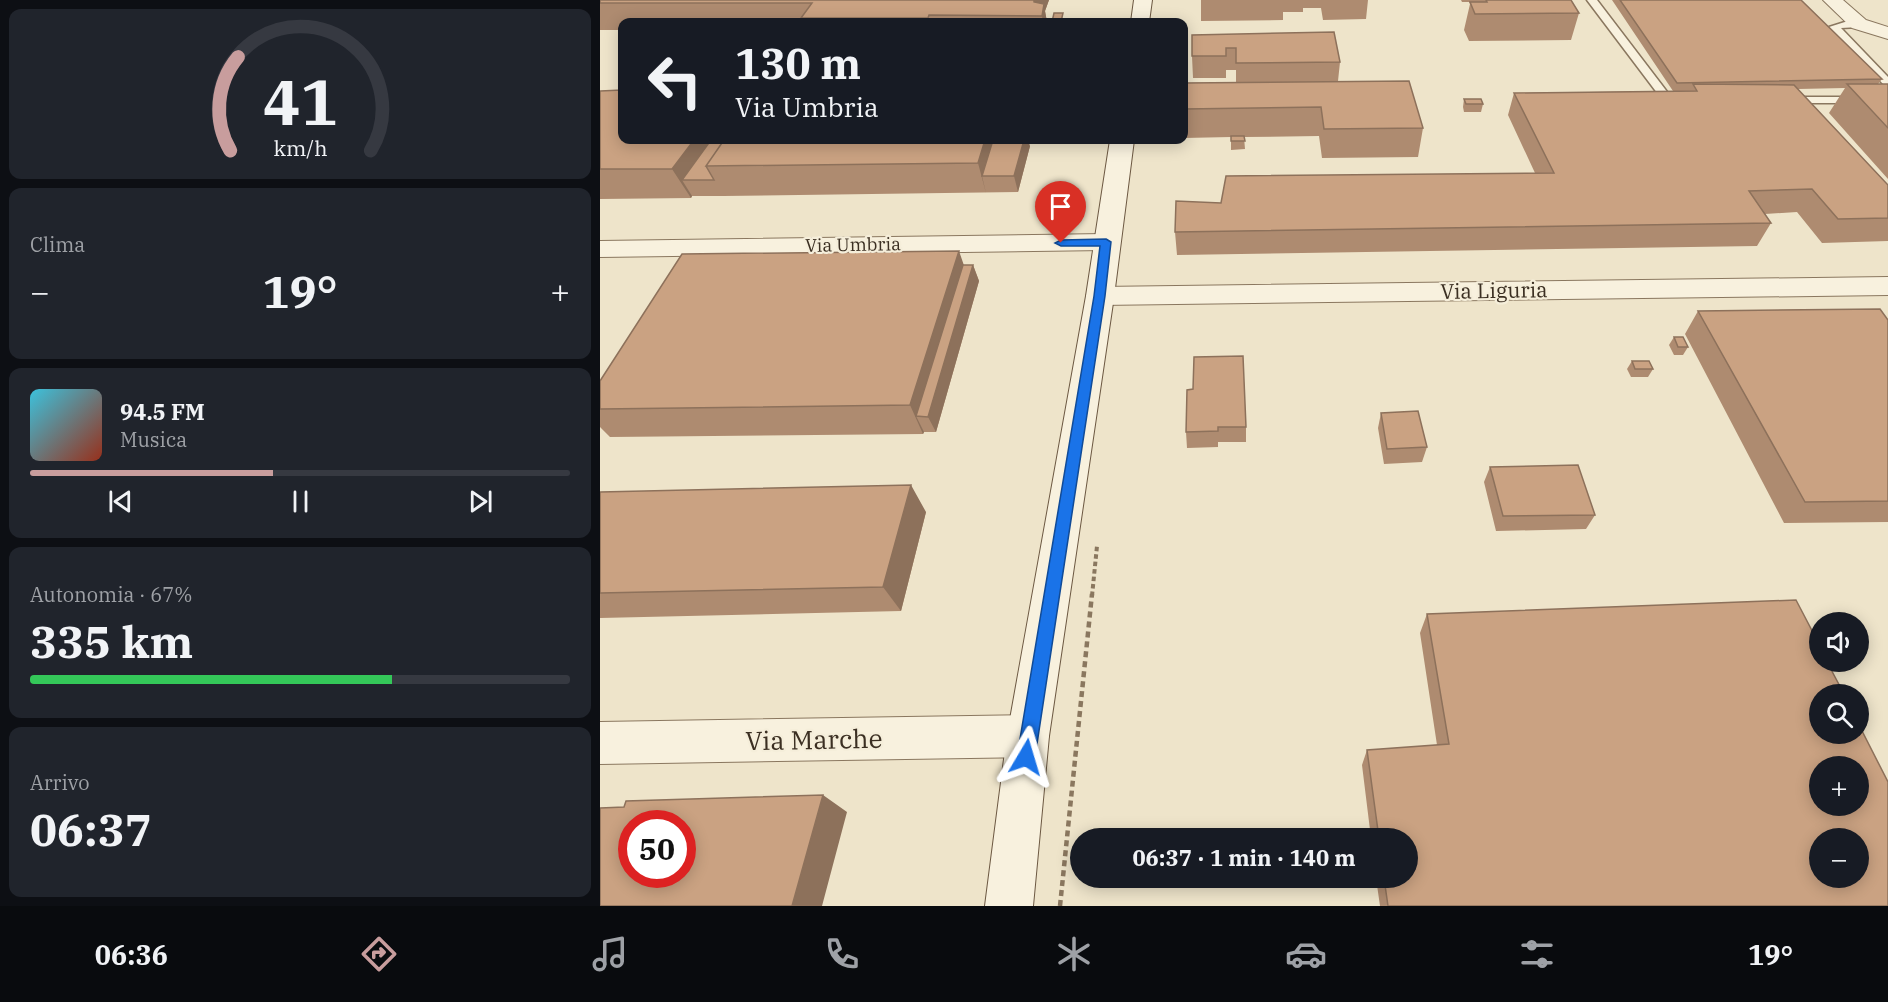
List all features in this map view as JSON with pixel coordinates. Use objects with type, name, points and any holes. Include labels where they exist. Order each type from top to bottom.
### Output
[{"type":"street","points":[[1141,18],[1143,0]]},
{"type":"street","points":[[1832,0],[1859,24],[1888,33]]},
{"type":"street","points":[[1009,906],[1028,736],[1100,296],[1121,144]]},
{"type":"street","name":"Via Umbria","points":[[600,249],[1106,242]]},
{"type":"street","name":"Via Liguria","points":[[1100,296],[1888,286]]},
{"type":"street","name":"Via Marche","points":[[600,743],[1028,736]]},
{"type":"lane","points":[[1592,0],[1668,100],[1692,100]]},
{"type":"lane","points":[[1859,24],[1834,27],[1888,83]]},
{"type":"lane","points":[[1776,100],[1884,100],[1888,98]]},
{"type":"path","points":[[1060,906],[1097,541]]},
{"type":"building","points":[[600,0],[1034,0],[1034,2],[1044,4],[1042,16],[929,15],[928,18],[801,18],[812,3],[600,3]]},
{"type":"building","points":[[1486,0],[1571,0],[1579,13],[1475,14],[1470,2],[1487,2]]},
{"type":"building","points":[[1620,0],[1801,0],[1882,79],[1677,83]]},
{"type":"building","points":[[1054,13],[1063,13],[1062,18],[1053,18]]},
{"type":"building","points":[[1334,32],[1340,62],[1236,63],[1236,48],[1226,48],[1226,56],[1192,56],[1192,35]]},
{"type":"building","points":[[1409,81],[1423,128],[1324,129],[1321,107],[1188,109],[1188,83]]},
{"type":"building","points":[[1693,84],[1794,85],[1888,185],[1888,218],[1838,219],[1812,189],[1749,191],[1771,223],[1175,232],[1176,201],[1221,203],[1226,176],[1554,173],[1514,93],[1697,91]]},
{"type":"building","points":[[1847,84],[1888,84],[1888,128]]},
{"type":"building","points":[[618,90],[618,144],[691,144],[672,169],[600,169],[600,91]]},
{"type":"building","points":[[1464,99],[1481,99],[1483,104],[1466,104]]},
{"type":"building","points":[[1231,136],[1244,136],[1245,141],[1231,141]]},
{"type":"building","points":[[708,144],[721,144],[706,166],[714,180],[682,180]]},
{"type":"building","points":[[721,144],[984,144],[978,163],[706,166]]},
{"type":"building","points":[[992,144],[1023,144],[1014,176],[982,176]]},
{"type":"building","points":[[959,251],[910,405],[600,409],[600,381],[682,254]]},
{"type":"building","points":[[963,265],[973,265],[928,417],[916,416]]},
{"type":"building","points":[[1880,309],[1888,320],[1888,501],[1805,502],[1698,311]]},
{"type":"building","points":[[1674,337],[1683,337],[1688,347],[1678,347]]},
{"type":"building","points":[[1243,356],[1246,427],[1218,427],[1218,431],[1186,432],[1187,390],[1193,389],[1194,357]]},
{"type":"building","points":[[1632,361],[1649,361],[1653,369],[1635,369]]},
{"type":"building","points":[[1418,411],[1427,447],[1387,449],[1381,413]]},
{"type":"building","points":[[1578,465],[1595,515],[1503,516],[1490,467]]},
{"type":"building","points":[[911,485],[883,587],[600,593],[600,492]]},
{"type":"building","points":[[1796,600],[1809,625],[1809,672],[1832,672],[1839,684],[1809,684],[1809,744],[1869,744],[1888,782],[1888,906],[1388,906],[1385,888],[1418,888],[1418,828],[1378,828],[1367,750],[1449,744],[1427,614]]},
{"type":"building","points":[[823,795],[792,906],[600,906],[600,808],[624,807],[626,801]]},
{"type":"route","points":[[1026,757],[1100,296],[1106,242],[1061,243]]}]
